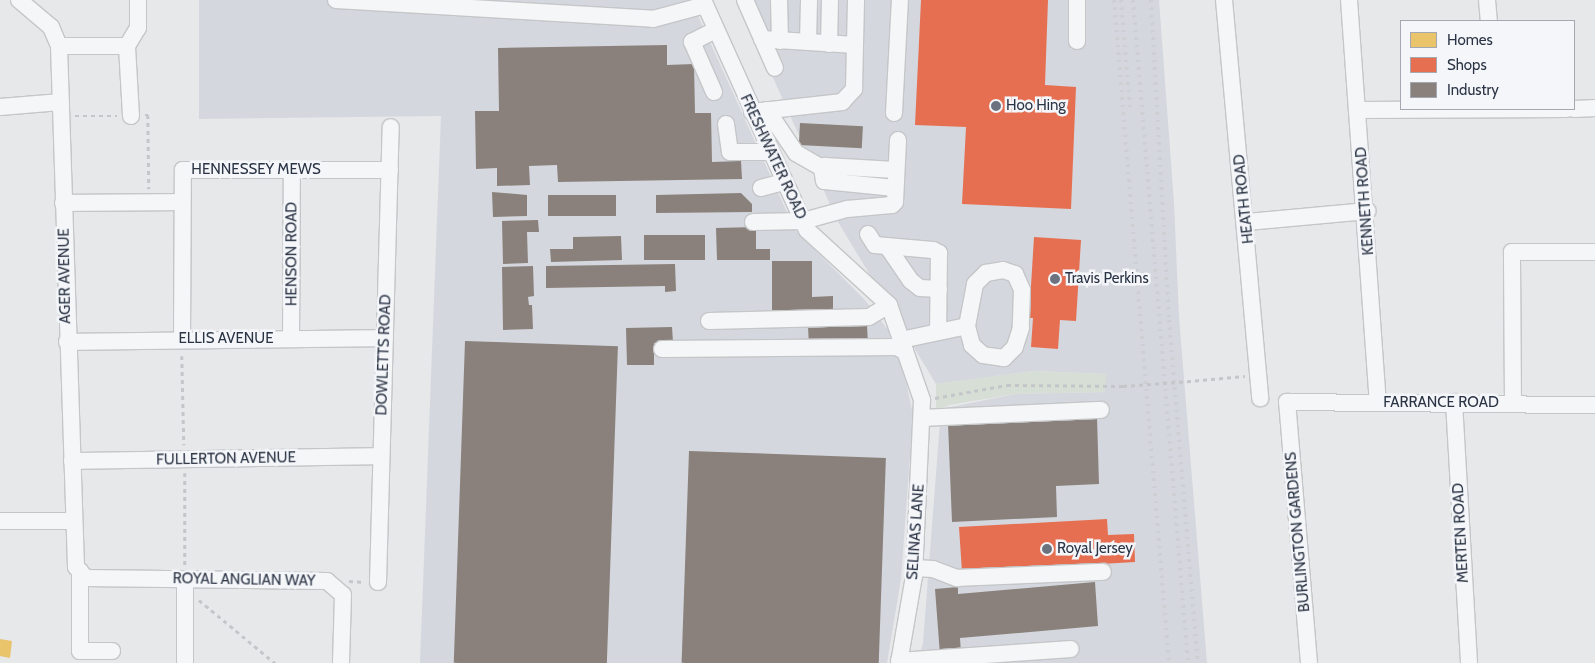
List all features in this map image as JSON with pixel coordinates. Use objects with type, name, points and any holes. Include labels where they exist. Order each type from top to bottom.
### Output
[{"type":"street","name":"AGER AVENUE","points":[[19,0],[51,28],[59,46],[73,521],[78,569],[80,651],[112,651]]},
{"type":"street","points":[[131,116],[127,46],[138,28],[138,0]]},
{"type":"street","points":[[346,0],[653,18],[704,3]]},
{"type":"street","points":[[745,0],[775,68]]},
{"type":"street","points":[[779,0],[780,41]]},
{"type":"street","points":[[808,42],[809,0]]},
{"type":"street","points":[[829,44],[830,0]]},
{"type":"street","points":[[759,111],[842,102],[854,89],[856,0]]},
{"type":"street","points":[[894,113],[900,0]]},
{"type":"street","points":[[1076,0],[1076,41]]},
{"type":"street","name":"HEATH ROAD","points":[[1224,0],[1247,222],[1260,398]]},
{"type":"street","name":"KENNETH ROAD","points":[[1349,0],[1366,211],[1378,402]]},
{"type":"street","points":[[1487,0],[1489,20]]},
{"type":"street","name":"FRESHWATER ROAD","points":[[704,3],[716,30],[759,111],[770,152],[807,230],[889,304],[922,400]]},
{"type":"street","points":[[714,92],[692,42],[716,30]]},
{"type":"street","points":[[762,39],[855,45]]},
{"type":"street","points":[[59,46],[127,46]]},
{"type":"street","points":[[0,107],[61,109]]},
{"type":"street","points":[[1575,109],[1595,108]]},
{"type":"street","points":[[1357,110],[1400,110]]},
{"type":"street","points":[[759,111],[796,153],[822,168],[825,166],[896,170]]},
{"type":"street","points":[[726,124],[730,152],[770,152]]},
{"type":"street","name":"DOWLETTS ROAD","points":[[378,582],[391,128]]},
{"type":"street","points":[[753,222],[803,221],[847,208],[892,205],[898,140]]},
{"type":"street","points":[[822,168],[824,182],[895,188]]},
{"type":"street","name":"HENNESSEY MEWS","points":[[182,202],[183,170],[390,170]]},
{"type":"street","name":"HENSON ROAD","points":[[291,339],[292,170]]},
{"type":"street","points":[[761,188],[784,182]]},
{"type":"street","points":[[63,203],[182,202],[182,339]]},
{"type":"street","points":[[1247,222],[1366,211]]},
{"type":"street","points":[[868,234],[875,244],[937,251],[939,289],[938,332]]},
{"type":"street","points":[[888,246],[911,281],[920,288],[939,289]]},
{"type":"street","points":[[1513,403],[1512,252],[1595,252]]},
{"type":"street","points":[[1003,270],[1015,274],[1022,290],[1021,328],[1015,347],[1004,358],[983,355],[972,345],[967,326],[975,284],[986,273],[1003,270]]},
{"type":"street","points":[[709,321],[869,317],[889,304]]},
{"type":"street","points":[[662,349],[896,347],[938,332],[967,326]]},
{"type":"street","name":"ELLIS AVENUE","points":[[67,342],[182,339],[385,338]]},
{"type":"street","name":"SELINAS LANE","points":[[899,662],[914,568],[923,418],[922,400]]},
{"type":"street","name":"FARRANCE ROAD","points":[[1288,402],[1454,402],[1595,405]]},
{"type":"street","name":"BURLINGTON GARDENS","points":[[1288,402],[1310,663]]},
{"type":"street","name":"MERTEN ROAD","points":[[1454,402],[1469,663]]},
{"type":"street","points":[[923,418],[1101,410]]},
{"type":"street","name":"FULLERTON AVENUE","points":[[72,462],[381,456]]},
{"type":"street","points":[[0,520],[73,521]]},
{"type":"street","points":[[914,568],[933,569],[957,578],[1102,572]]},
{"type":"street","name":"ROYAL ANGLIAN WAY","points":[[78,569],[86,578],[186,584],[327,581],[343,595],[341,663]]},
{"type":"street","points":[[185,663],[186,584]]},
{"type":"street","points":[[899,662],[1071,650]]},
{"type":"path","points":[[61,109],[131,116],[148,115],[149,202]]},
{"type":"path","points":[[182,339],[186,584],[275,663]]},
{"type":"path","points":[[922,400],[1007,385],[1105,387],[1259,375]]},
{"type":"shaded area","points":[[199,0],[691,0],[795,230],[865,300],[898,343],[913,415],[901,579],[887,663],[420,663],[441,116],[199,119]]},
{"type":"shaded area","points":[[738,0],[1159,0],[1174,203],[1179,317],[1207,663],[917,663],[923,643],[941,409],[1015,394],[1105,392],[1105,374],[1034,371],[936,384],[838,222]]},
{"type":"shaded area","points":[[1034,371],[1106,374],[1105,392],[1015,394],[949,405],[936,411],[936,384]]},
{"type":"building: Homes","points":[[0,639],[12,641],[10,658],[0,656]]},
{"type":"building: Shops","name":"Hoo Hing","points":[[921,0],[1048,0],[1045,85],[1076,87],[1071,209],[962,204],[966,127],[915,125]]},
{"type":"building: Shops","name":"Travis Perkins","points":[[1034,237],[1081,240],[1076,321],[1060,320],[1058,349],[1031,347],[1033,318],[1029,318]]},
{"type":"building: Shops","name":"Royal Jersey","points":[[1107,519],[1108,535],[1134,534],[1135,562],[962,572],[959,527]]},
{"type":"building: Industry","points":[[667,45],[667,65],[694,64],[695,113],[711,113],[712,162],[741,161],[742,179],[558,182],[557,165],[529,166],[530,185],[497,186],[497,168],[476,169],[475,111],[499,111],[498,48]]},
{"type":"building: Industry","points":[[800,123],[863,126],[862,148],[799,145]]},
{"type":"building: Industry","points":[[492,192],[527,195],[527,216],[493,217]]},
{"type":"building: Industry","points":[[741,193],[752,204],[752,212],[656,213],[656,195]]},
{"type":"building: Industry","points":[[548,195],[616,195],[616,216],[548,216]]},
{"type":"building: Industry","points":[[538,220],[539,232],[527,232],[528,263],[503,264],[502,221]]},
{"type":"building: Industry","points":[[756,227],[756,249],[770,249],[770,260],[717,260],[716,228]]},
{"type":"building: Industry","points":[[644,235],[705,235],[705,260],[644,260]]},
{"type":"building: Industry","points":[[621,236],[622,260],[551,262],[550,249],[573,249],[573,237]]},
{"type":"building: Industry","points":[[772,261],[812,261],[812,297],[833,296],[833,314],[772,314]]},
{"type":"building: Industry","points":[[675,264],[676,291],[665,292],[665,286],[546,288],[546,266]]},
{"type":"building: Industry","points":[[533,266],[534,296],[528,297],[529,305],[532,305],[533,329],[503,330],[502,267]]},
{"type":"building: Industry","points":[[867,325],[868,346],[809,349],[808,328]]},
{"type":"building: Industry","points":[[672,327],[673,342],[654,343],[654,365],[627,365],[626,328]]},
{"type":"building: Industry","points":[[465,341],[618,346],[607,663],[454,663]]},
{"type":"building: Industry","points":[[1097,417],[1099,484],[1056,486],[1057,517],[952,522],[948,424]]},
{"type":"building: Industry","points":[[689,451],[886,458],[879,663],[682,663]]},
{"type":"building: Industry","points":[[1095,582],[1098,626],[960,638],[961,653],[940,655],[935,589],[958,587],[958,594]]},
{"type":"railway","points":[[1114,0],[1169,663]]},
{"type":"railway","points":[[1121,0],[1130,110]]},
{"type":"railway","points":[[1133,0],[1188,663]]},
{"type":"railway","points":[[1151,0],[1169,320],[1198,663]]},
{"type":"place","name":"Hoo Hing","points":[[996,106]]},
{"type":"place","name":"Travis Perkins","points":[[1055,279]]},
{"type":"place","name":"Royal Jersey","points":[[1047,549]]}]
